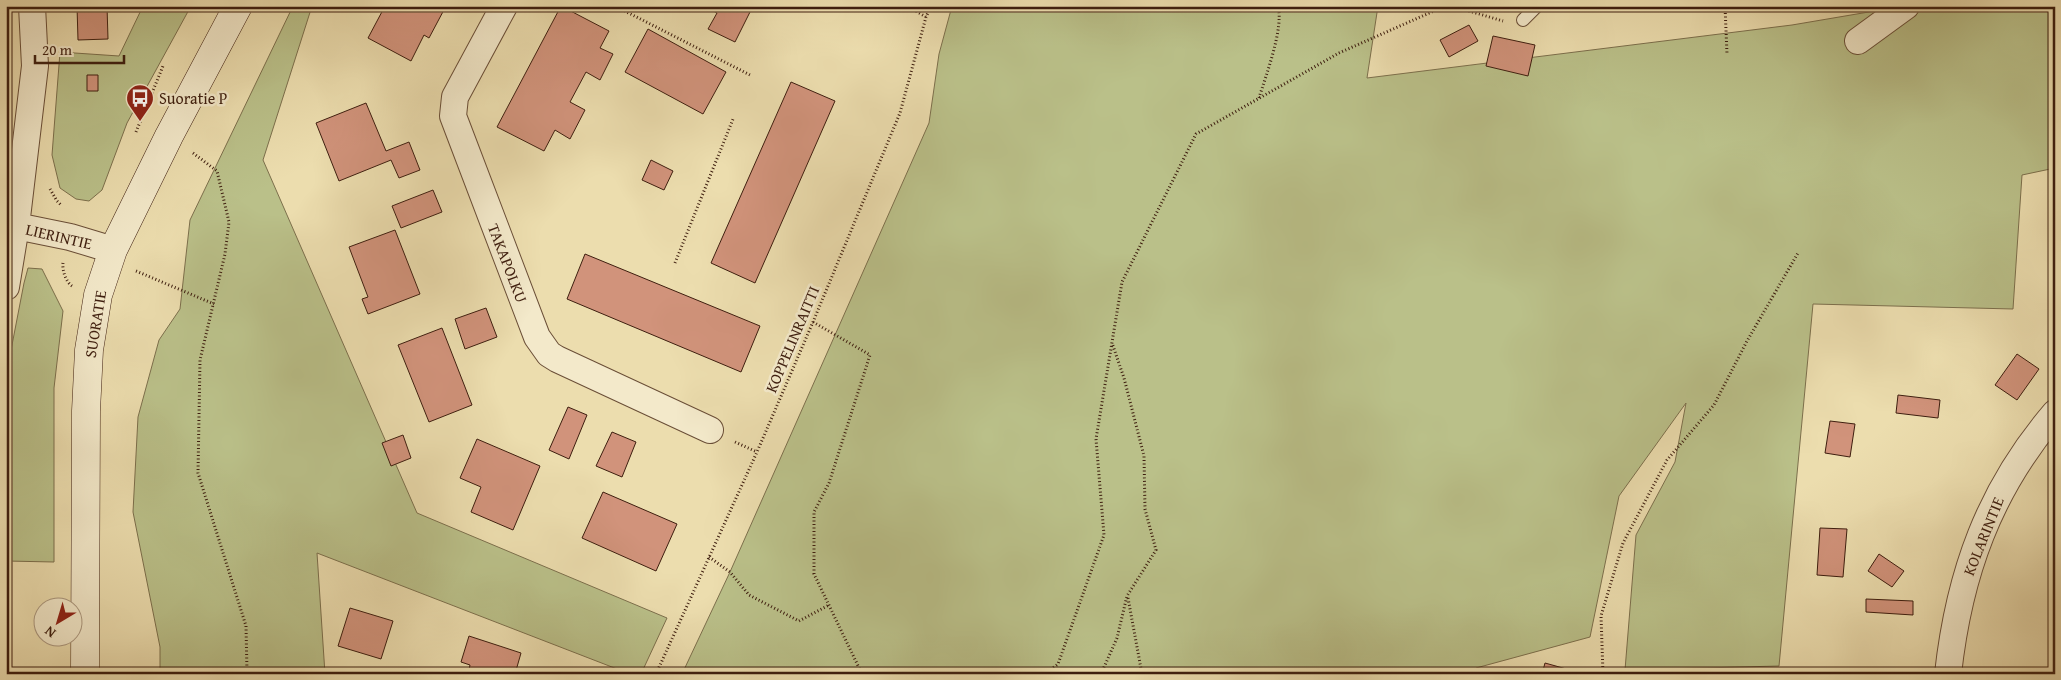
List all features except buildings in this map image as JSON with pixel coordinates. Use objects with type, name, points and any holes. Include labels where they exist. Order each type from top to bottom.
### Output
[{"type":"street","name":"LIERINTIE","points":[[32,6],[34,66],[16,226],[70,237],[122,259]]},
{"type":"street","name":"SUORATIE","points":[[85,674],[86,411],[89,350],[98,296],[122,259],[169,136],[238,6]]},
{"type":"street","name":"TAKAPOLKU","points":[[504,6],[455,96],[453,116],[537,337],[549,354],[710,430]]},
{"type":"street","points":[[1858,41],[1906,6]]},
{"type":"street","points":[[6,287],[16,226]]},
{"type":"street","name":"KOLARINTIE","points":[[1948,674],[1951,643],[1961,592],[1970,560],[1986,522],[2017,466],[2055,413]]},
{"type":"lane","points":[[1524,20],[1537,6]]},
{"type":"path","points":[[615,6],[752,76]]},
{"type":"path","points":[[907,6],[926,17]]},
{"type":"path","name":"KOPPELINRAITTI","points":[[656,674],[813,322],[900,113],[926,17],[931,6]]},
{"type":"path","points":[[1259,98],[1276,36],[1280,12],[1278,6]]},
{"type":"path","points":[[1045,674],[1058,664],[1104,535],[1096,439],[1122,282],[1196,134],[1339,53],[1445,6]]},
{"type":"path","points":[[1452,6],[1499,21],[1524,20]]},
{"type":"path","points":[[1725,6],[1727,54]]},
{"type":"path","points":[[675,263],[732,119]]},
{"type":"path","points":[[188,150],[217,172],[229,222],[225,254],[200,360],[198,473],[246,626],[246,672],[249,674]]},
{"type":"path","points":[[1603,674],[1601,616],[1623,543],[1667,460],[1714,405],[1747,340],[1798,253]]},
{"type":"path","points":[[122,259],[214,304]]},
{"type":"path","points":[[63,260],[62,268],[68,284],[75,289]]},
{"type":"path","points":[[813,322],[870,355],[829,483],[814,512],[814,574],[862,674]]},
{"type":"path","points":[[1101,674],[1117,638],[1127,596],[1156,550],[1145,509],[1144,456],[1124,378],[1112,342]]},
{"type":"path","points":[[708,557],[730,572],[749,595],[799,622],[829,606]]},
{"type":"path","points":[[1127,596],[1142,674]]},
{"type":"green space","points":[[143,6],[191,6],[127,123],[102,190],[89,201],[76,199],[60,188],[52,155],[60,52],[119,56]]},
{"type":"green space","points":[[293,6],[312,6],[263,160],[417,513],[667,618],[641,674],[630,674],[317,553],[325,674],[160,674],[160,647],[133,512],[138,417],[159,340],[180,309],[190,220]]},
{"type":"green space","points":[[952,6],[1378,6],[1367,78],[1792,25],[1904,6],[2055,6],[2055,168],[2022,175],[2013,309],[1813,304],[1779,666],[1625,670],[1636,535],[1675,462],[1686,403],[1619,496],[1590,637],[1476,668],[1475,674],[682,674],[730,572],[929,123],[939,54]]},
{"type":"green space","points":[[28,268],[42,269],[63,311],[54,388],[54,562],[6,561],[6,376]]},
{"type":"place","name":"Suoratie P","points":[[140,122]]}]
